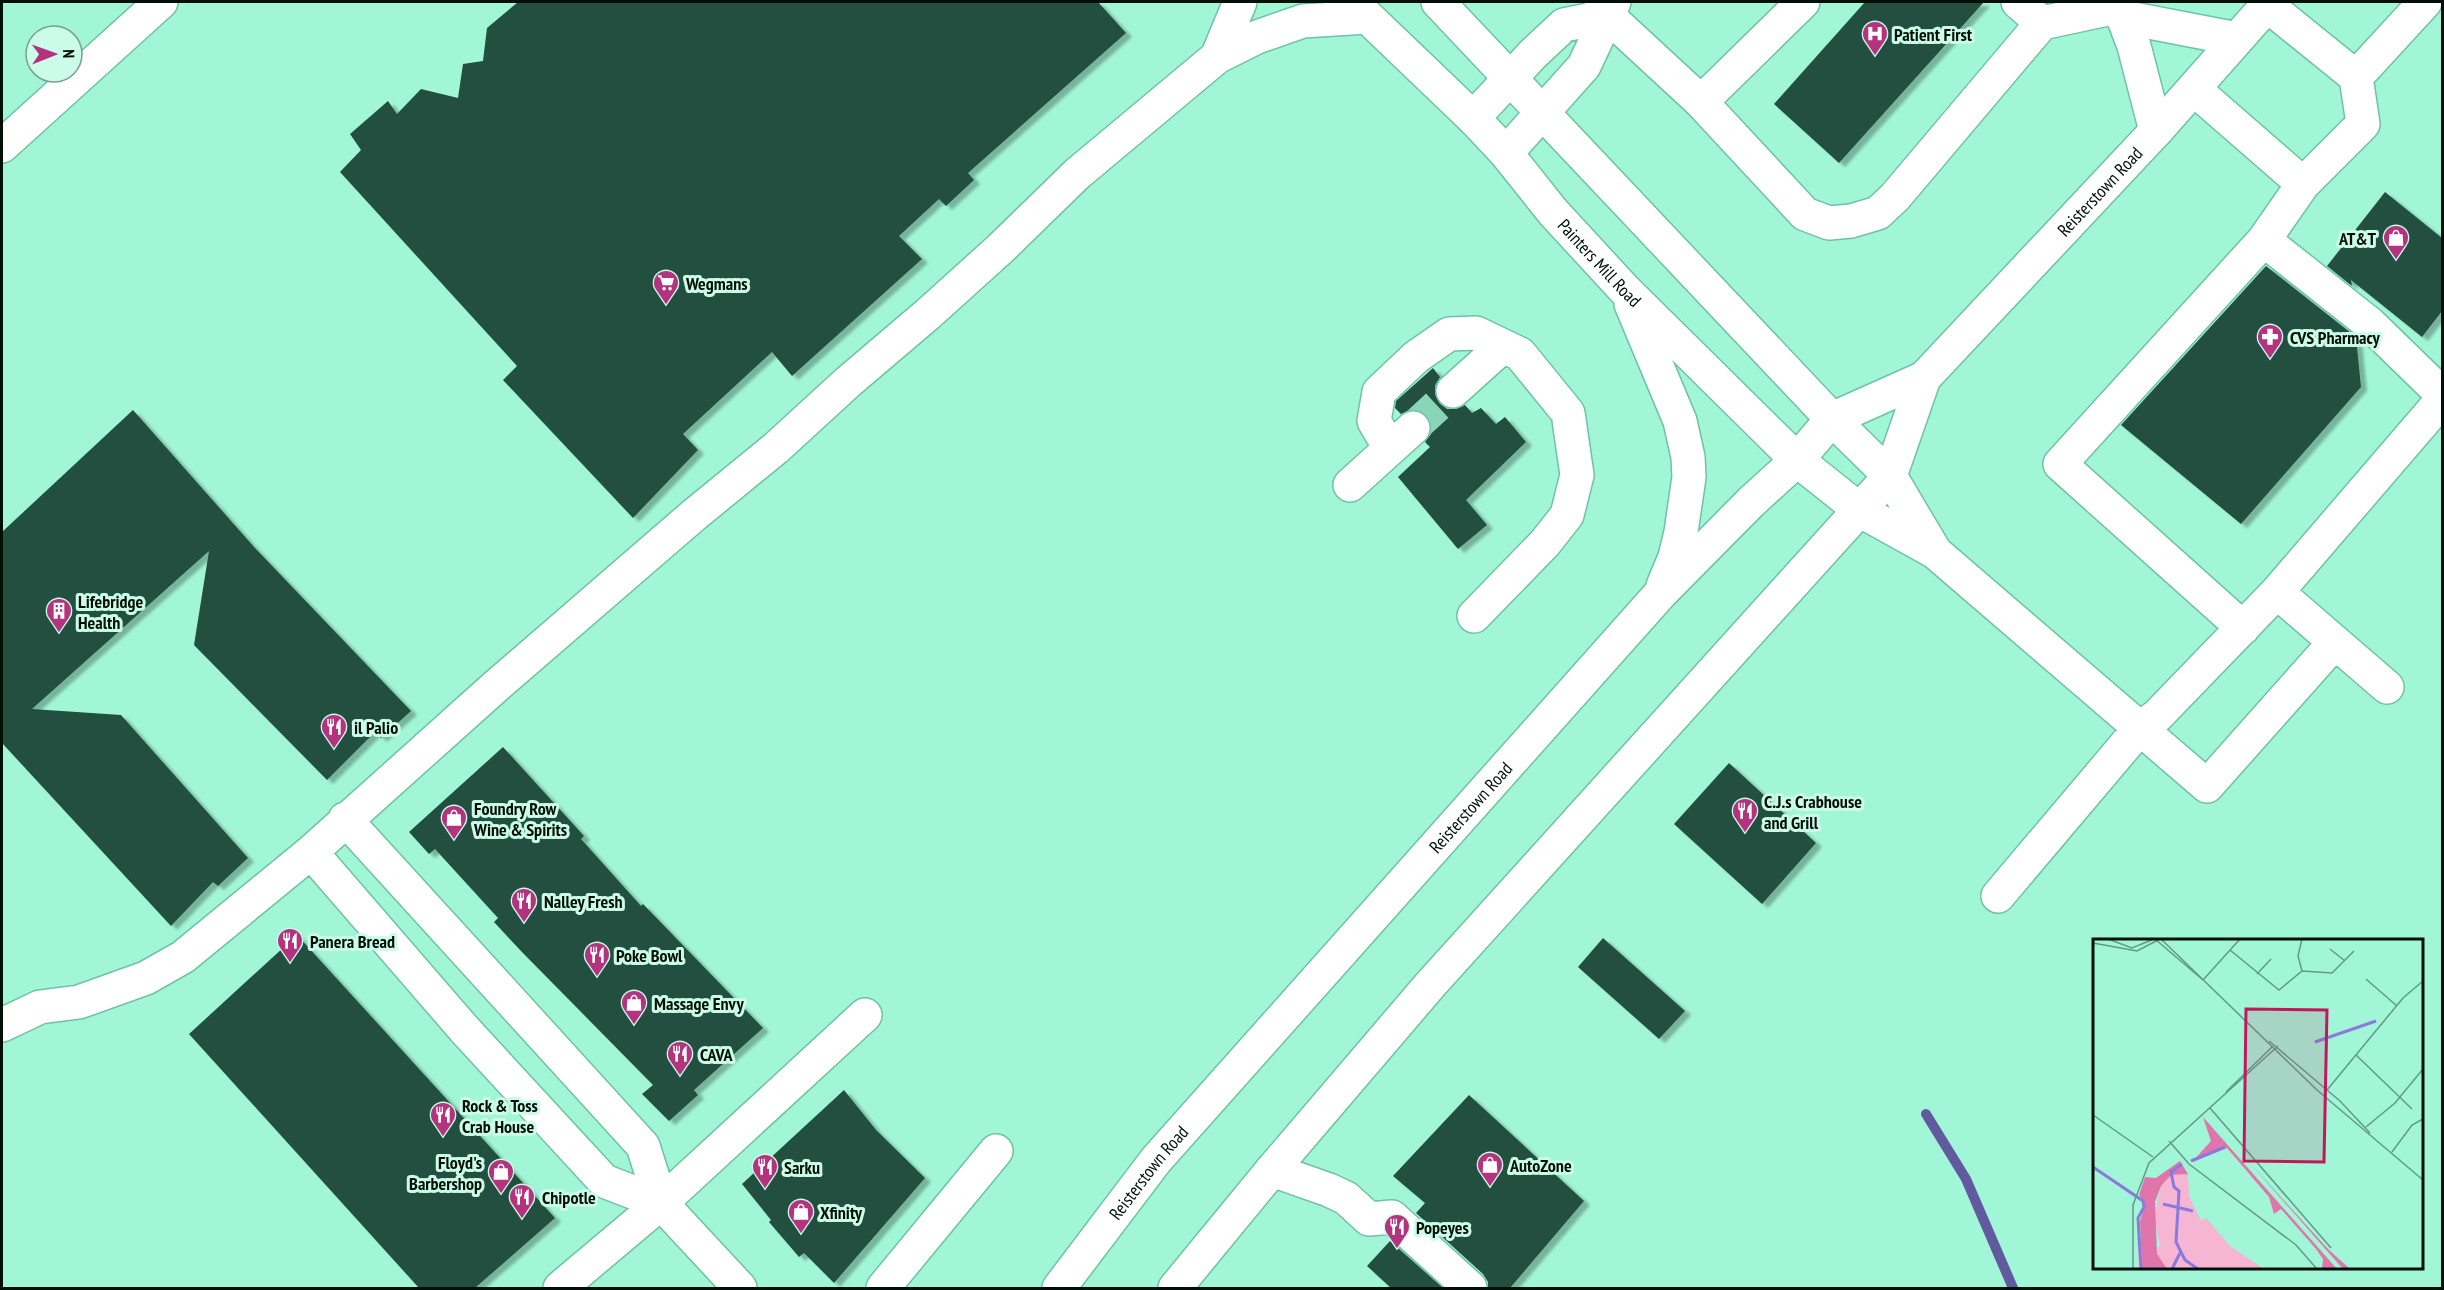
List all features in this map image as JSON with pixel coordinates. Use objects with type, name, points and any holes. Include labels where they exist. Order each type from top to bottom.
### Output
[{"type":"main road","points":[[2,146],[161,2]]},
{"type":"main road","points":[[1217,57],[1240,2]]},
{"type":"main road","points":[[1438,2],[1832,419],[1890,476],[1935,552],[2207,786],[2335,642]]},
{"type":"main road","points":[[1701,102],[1803,2]]},
{"type":"main road","points":[[2018,2],[2042,23]]},
{"type":"main road","points":[[2356,77],[2425,2]]},
{"type":"main road","points":[[2243,628],[2060,464],[2264,240],[2303,184],[2363,124],[2356,77],[2269,3]]},
{"type":"main road","name":"Reisterstown Road","points":[[1059,1288],[1156,1160],[1660,594],[1751,502],[1797,460],[1832,419],[1924,378],[2156,131],[2269,3]]},
{"type":"main road","points":[[1473,118],[1533,54],[1564,25],[1608,6]]},
{"type":"main road","points":[[1608,6],[1805,213],[1829,223],[1851,221],[1878,213],[1895,197],[2042,23],[2116,7],[2236,39]]},
{"type":"main road","points":[[1506,153],[1584,66],[1608,6]]},
{"type":"main road","points":[[2116,7],[2134,46],[2156,131]]},
{"type":"main road","points":[[2,1025],[40,1007],[79,1002],[146,978],[183,957],[311,852],[345,819],[928,314],[1000,249],[1077,174],[1217,57],[1257,37],[1303,21],[1360,9]]},
{"type":"main road","name":"Painters Mill Road","points":[[1360,9],[1473,118],[1506,153],[1553,212],[1624,289],[1797,460],[1861,510],[1935,552]]},
{"type":"main road","points":[[2194,89],[2303,184]]},
{"type":"main road","points":[[2264,240],[2370,324],[2442,394]]},
{"type":"main road","points":[[1624,289],[1680,422],[1689,457],[1689,477],[1681,532],[1675,557],[1660,594]]},
{"type":"main road","points":[[1350,485],[1401,438],[1374,421],[1378,392],[1416,357],[1449,334],[1476,333],[1520,354],[1568,413],[1577,475],[1567,515],[1545,543],[1474,616]]},
{"type":"main road","points":[[1453,391],[1503,346]]},
{"type":"main road","name":"Reisterstown Road","points":[[1175,1288],[1430,985],[1890,476],[1924,378]]},
{"type":"main road","points":[[1998,896],[2140,728],[2157,716],[2277,592],[2442,400]]},
{"type":"main road","points":[[2277,592],[2387,687]]},
{"type":"main road","points":[[345,819],[643,1146],[662,1203],[740,1288]]},
{"type":"main road","points":[[311,852],[464,1029],[604,1181],[662,1203]]},
{"type":"main road","points":[[560,1288],[662,1203],[865,1015]]},
{"type":"main road","points":[[883,1288],[996,1151]]},
{"type":"main road","points":[[1272,1170],[1346,1198],[1370,1219],[1392,1217],[1470,1288]]},
{"type":"building","name":"Wegmans","points":[[518,2],[1098,2],[1126,33],[968,173],[974,180],[946,206],[939,199],[899,236],[922,259],[792,376],[772,352],[683,434],[698,450],[633,518],[503,380],[517,366],[340,172],[361,150],[350,134],[388,101],[397,114],[421,89],[458,98],[463,64],[483,61],[487,28]]},
{"type":"building","name":"Patient First","points":[[1865,2],[1984,2],[1839,163],[1774,104]]},
{"type":"building","name":"AT&T","points":[[2385,192],[2442,238],[2442,311],[2422,337],[2351,280],[2352,286],[2327,266]]},
{"type":"building","name":"CVS Pharmacy","points":[[2266,266],[2356,337],[2361,387],[2241,524],[2121,425]]},
{"type":"building","points":[[1433,368],[1440,377],[1435,385],[1435,394],[1440,404],[1447,409],[1456,409],[1465,405],[1472,413],[1481,408],[1496,424],[1505,417],[1526,442],[1466,500],[1487,525],[1458,549],[1398,477],[1430,447],[1425,442],[1431,434],[1431,425],[1427,416],[1419,410],[1410,410],[1401,414],[1395,408],[1396,401]]},
{"type":"building","points":[[133,410],[254,547],[411,711],[381,738],[375,732],[327,780],[194,645],[209,551],[32,709],[121,715],[248,858],[218,886],[213,882],[171,926],[2,743],[2,532]]},
{"type":"building","points":[[503,747],[584,836],[581,839],[641,906],[643,904],[763,1028],[694,1090],[698,1095],[669,1121],[642,1094],[653,1085],[494,922],[498,918],[435,849],[429,854],[409,832]]},
{"type":"building","name":"C.J.s Crabhouse and Grill","points":[[1729,763],[1816,843],[1762,904],[1674,824]]},
{"type":"building","points":[[297,935],[555,1218],[475,1288],[419,1288],[189,1034]]},
{"type":"building","points":[[1603,938],[1685,1011],[1659,1039],[1578,967]]},
{"type":"building","points":[[844,1090],[876,1130],[925,1178],[834,1283],[804,1253],[799,1257],[769,1222],[771,1220],[742,1184]]},
{"type":"building","name":"AutoZone","points":[[1469,1095],[1584,1201],[1510,1288],[1488,1288],[1488,1282],[1483,1274],[1416,1213],[1425,1203],[1393,1176]]},
{"type":"building","name":"Popeyes","points":[[1390,1241],[1443,1288],[1391,1288],[1367,1266]]},
{"type":"waterway","points":[[1926,1114],[1966,1179],[2013,1288]]},
{"type":"tunnel","points":[[1413,428],[1453,391]]},
{"type":"place","name":"Patient First","points":[[1875,57]]},
{"type":"place","name":"AT&T","points":[[2396,261]]},
{"type":"place","name":"Wegmans","points":[[666,306]]},
{"type":"place","name":"CVS Pharmacy","points":[[2270,360]]},
{"type":"place","name":"Lifebridge Health","points":[[59,634]]},
{"type":"place","name":"il Palio","points":[[334,750]]},
{"type":"place","name":"C.J.s Crabhouse and Grill","points":[[1745,834]]},
{"type":"place","name":"Foundry Row Wine & Spirits","points":[[454,841]]},
{"type":"place","name":"Nalley Fresh","points":[[524,924]]},
{"type":"place","name":"Panera Bread","points":[[290,964]]},
{"type":"place","name":"Poke Bowl","points":[[597,978]]},
{"type":"place","name":"Massage Envy","points":[[634,1026]]},
{"type":"place","name":"CAVA","points":[[680,1077]]},
{"type":"place","name":"Rock & Toss Crab House","points":[[443,1138]]},
{"type":"place","name":"AutoZone","points":[[1490,1188]]},
{"type":"place","name":"Sarku","points":[[765,1190]]},
{"type":"place","name":"Floyd's Barbershop","points":[[501,1195]]},
{"type":"place","name":"Chipotle","points":[[522,1220]]},
{"type":"place","name":"Xfinity","points":[[801,1235]]},
{"type":"place","name":"Popeyes","points":[[1397,1250]]}]
